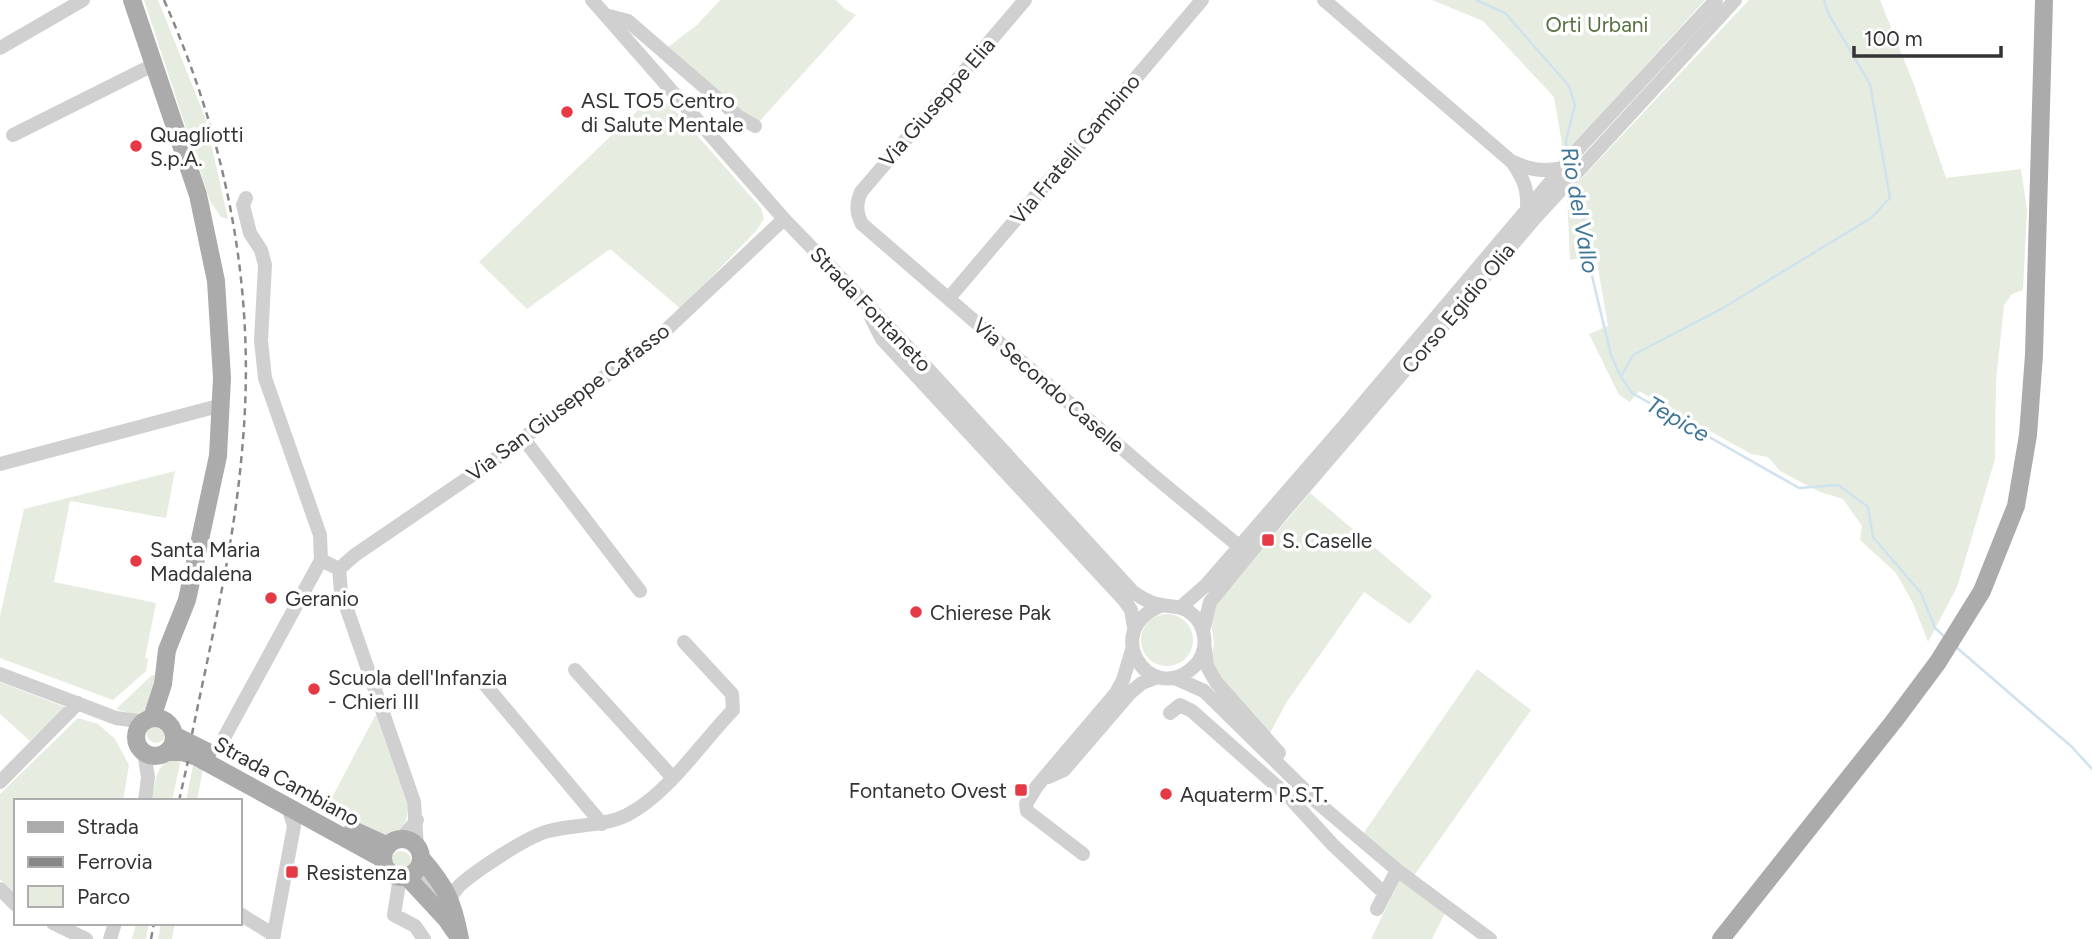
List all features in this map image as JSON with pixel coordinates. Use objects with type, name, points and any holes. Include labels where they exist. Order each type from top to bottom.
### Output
[{"type":"main road","points":[[132,0],[198,195],[211,253],[218,305],[222,405],[218,456],[196,565],[187,600],[167,650],[155,726],[137,743],[158,753],[172,747],[155,726]]},
{"type":"main road","points":[[1721,939],[1894,721],[1937,662],[1982,591],[2016,506],[2028,435],[2034,355],[2044,0]]},
{"type":"main road","name":"Strada Cambiano","points":[[155,726],[340,824],[442,882],[450,900],[460,939]]},
{"type":"main road","name":"Strada Cambiano","points":[[158,753],[182,752],[197,757],[317,823],[404,860],[460,939]]},
{"type":"street","points":[[0,48],[83,0]]},
{"type":"street","name":"Strada Fontaneto","points":[[592,0],[784,219],[1133,592],[1160,606],[1181,607]]},
{"type":"street","name":"Via Giuseppe Elia","points":[[856,208],[861,191],[1025,0]]},
{"type":"street","name":"Via Fratelli Gambino","points":[[949,298],[1202,0]]},
{"type":"street","points":[[1324,0],[1512,162],[1524,180],[1528,192],[1527,210]]},
{"type":"street","name":"Corso Egidio Olia","points":[[1203,631],[1210,602],[1244,550],[1343,427],[1580,147],[1716,0]]},
{"type":"street","name":"Corso Egidio Olia","points":[[1181,607],[1281,515],[1565,184],[1735,0]]},
{"type":"street","points":[[605,15],[628,21],[739,117],[755,126]]},
{"type":"street","points":[[13,135],[155,64]]},
{"type":"street","points":[[1512,162],[1545,172],[1562,168]]},
{"type":"street","points":[[225,736],[321,560],[320,536],[265,378],[261,341],[265,265],[261,250],[248,226],[243,205],[246,198]]},
{"type":"street","name":"Via Secondo Caselle","points":[[856,208],[862,224],[1154,476],[1244,550]]},
{"type":"street","name":"Via San Giuseppe Cafasso","points":[[339,569],[355,555],[523,438],[665,331],[784,219]]},
{"type":"street","points":[[863,301],[882,339],[1131,610],[1134,627],[1132,650],[1116,693],[1026,804],[1027,811],[1083,854]]},
{"type":"street","points":[[0,464],[222,405]]},
{"type":"street","points":[[523,438],[640,591]]},
{"type":"street","points":[[321,560],[339,569],[341,592],[414,802],[417,820],[404,860],[394,915],[415,926],[424,939]]},
{"type":"street","points":[[1134,627],[1140,618],[1160,606]]},
{"type":"street","points":[[1181,607],[1198,621],[1203,631],[1207,666],[1216,682],[1336,817]]},
{"type":"street","points":[[450,900],[457,887],[524,841],[547,831],[601,824],[628,814],[654,796],[673,778],[733,710],[732,694],[684,642]]},
{"type":"street","points":[[1175,678],[1195,667],[1204,647]]},
{"type":"street","points":[[1132,650],[1141,667],[1158,677]]},
{"type":"street","points":[[575,670],[673,778]]},
{"type":"street","points":[[0,674],[116,718],[155,726]]},
{"type":"street","points":[[1044,779],[1064,770],[1130,692],[1142,683],[1158,677],[1175,678],[1204,691],[1304,790],[1397,870],[1490,939]]},
{"type":"street","points":[[482,681],[601,824]]},
{"type":"street","points":[[0,782],[78,703]]},
{"type":"street","points":[[1170,713],[1180,705],[1192,711],[1289,797],[1333,845],[1385,894]]},
{"type":"street","points":[[145,799],[148,777],[158,753]]},
{"type":"street","points":[[242,915],[273,937],[294,826],[288,807]]},
{"type":"street","points":[[294,826],[317,823]]},
{"type":"street","points":[[1377,909],[1397,870]]},
{"type":"street","points":[[0,889],[14,903]]},
{"type":"street","points":[[57,925],[86,939]]},
{"type":"green space","points":[[144,0],[158,0],[205,117],[228,219],[221,217],[210,201]]},
{"type":"green space","points":[[720,0],[836,0],[856,15],[758,123],[664,50],[697,25]]},
{"type":"green space","name":"Orti Urbani","points":[[1432,0],[1705,0],[1564,155],[1554,97],[1483,21]]},
{"type":"green space","points":[[1749,0],[1880,0],[1913,82],[1946,178],[2021,169],[2027,210],[2023,290],[2012,294],[2004,305],[1996,381],[1995,459],[1957,587],[1928,642],[1913,603],[1896,573],[1860,540],[1862,526],[1843,499],[1820,492],[1780,471],[1768,457],[1751,454],[1639,391],[1630,402],[1619,395],[1589,334],[1608,326],[1596,256],[1570,260],[1567,194]]},
{"type":"green space","points":[[658,91],[761,208],[764,219],[756,231],[681,309],[610,249],[527,309],[479,262]]},
{"type":"green space","points":[[175,471],[166,518],[70,501],[54,582],[156,603],[145,658],[148,659],[146,671],[113,700],[0,658],[0,616],[24,509]]},
{"type":"green space","points":[[1310,493],[1432,596],[1410,624],[1364,592],[1286,703],[1269,735],[1223,683],[1211,661],[1214,643],[1211,622],[1214,608],[1229,588]]},
{"type":"green space","points":[[1167,614],[1177,616],[1185,622],[1191,630],[1191,650],[1185,658],[1177,664],[1167,666],[1157,664],[1149,658],[1143,650],[1141,640],[1143,630],[1149,622],[1157,616]]},
{"type":"green space","points":[[1477,669],[1531,710],[1413,877],[1363,834]]},
{"type":"green space","points":[[152,675],[157,676],[149,708],[136,715],[116,709]]},
{"type":"green space","points":[[0,682],[65,707],[30,741],[0,714]]},
{"type":"green space","points":[[376,714],[407,804],[404,825],[387,838],[326,809]]},
{"type":"green space","points":[[78,718],[98,724],[115,739],[129,765],[123,799],[14,799],[14,894],[0,879],[0,794]]},
{"type":"green space","points":[[152,725],[160,725],[165,734],[163,741],[152,743],[147,738],[147,730]]},
{"type":"green space","points":[[173,758],[181,759],[172,799],[152,799],[159,770]]},
{"type":"green space","points":[[194,760],[203,768],[197,799],[186,799]]},
{"type":"green space","points":[[401,851],[408,854],[411,861],[408,868],[401,871],[394,868],[391,861],[394,854]]},
{"type":"green space","points":[[1401,878],[1445,913],[1432,939],[1371,939]]},
{"type":"green space","points":[[136,925],[149,925],[146,939],[132,939]]},
{"type":"green space","points":[[161,925],[175,925],[172,939],[158,939]]},
{"type":"waterway","name":"Rio del Vallo","points":[[1476,0],[1505,13],[1569,86],[1575,105],[1566,140],[1567,152]]},
{"type":"waterway","name":"Tepice","points":[[1824,0],[1828,13],[1870,84],[1890,198],[1871,218],[1723,308],[1633,355],[1621,377],[1632,393],[1799,488],[1838,485],[1868,507],[1873,537],[1921,593],[1935,628],[1946,638]]},
{"type":"waterway","name":"Rio del Vallo","points":[[1574,182],[1583,203],[1586,251],[1611,355],[1620,375]]},
{"type":"waterway","name":"Tepice","points":[[1956,647],[2072,747],[2092,769]]},
{"type":"railway","points":[[164,0],[205,109],[221,165],[241,277],[245,334],[246,392],[238,487],[221,593],[192,734]]},
{"type":"railway","points":[[179,799],[188,761]]},
{"type":"railway","points":[[151,939],[154,925]]},
{"type":"place","name":"ASL TO5 Centro di Salute Mentale","points":[[567,112]]},
{"type":"place","name":"Quagliotti S.p.A.","points":[[136,146]]},
{"type":"place","name":"S. Caselle","points":[[1268,540]]},
{"type":"place","name":"Santa Maria Maddalena","points":[[136,561]]},
{"type":"place","name":"Geranio","points":[[271,598]]},
{"type":"place","name":"Chierese Pak","points":[[916,612]]},
{"type":"place","name":"Scuola dell'Infanzia - Chieri III","points":[[314,689]]},
{"type":"place","name":"Fontaneto Ovest","points":[[1021,790]]},
{"type":"place","name":"Aquaterm P.S.T.","points":[[1166,794]]},
{"type":"place","name":"Resistenza","points":[[292,872]]}]
